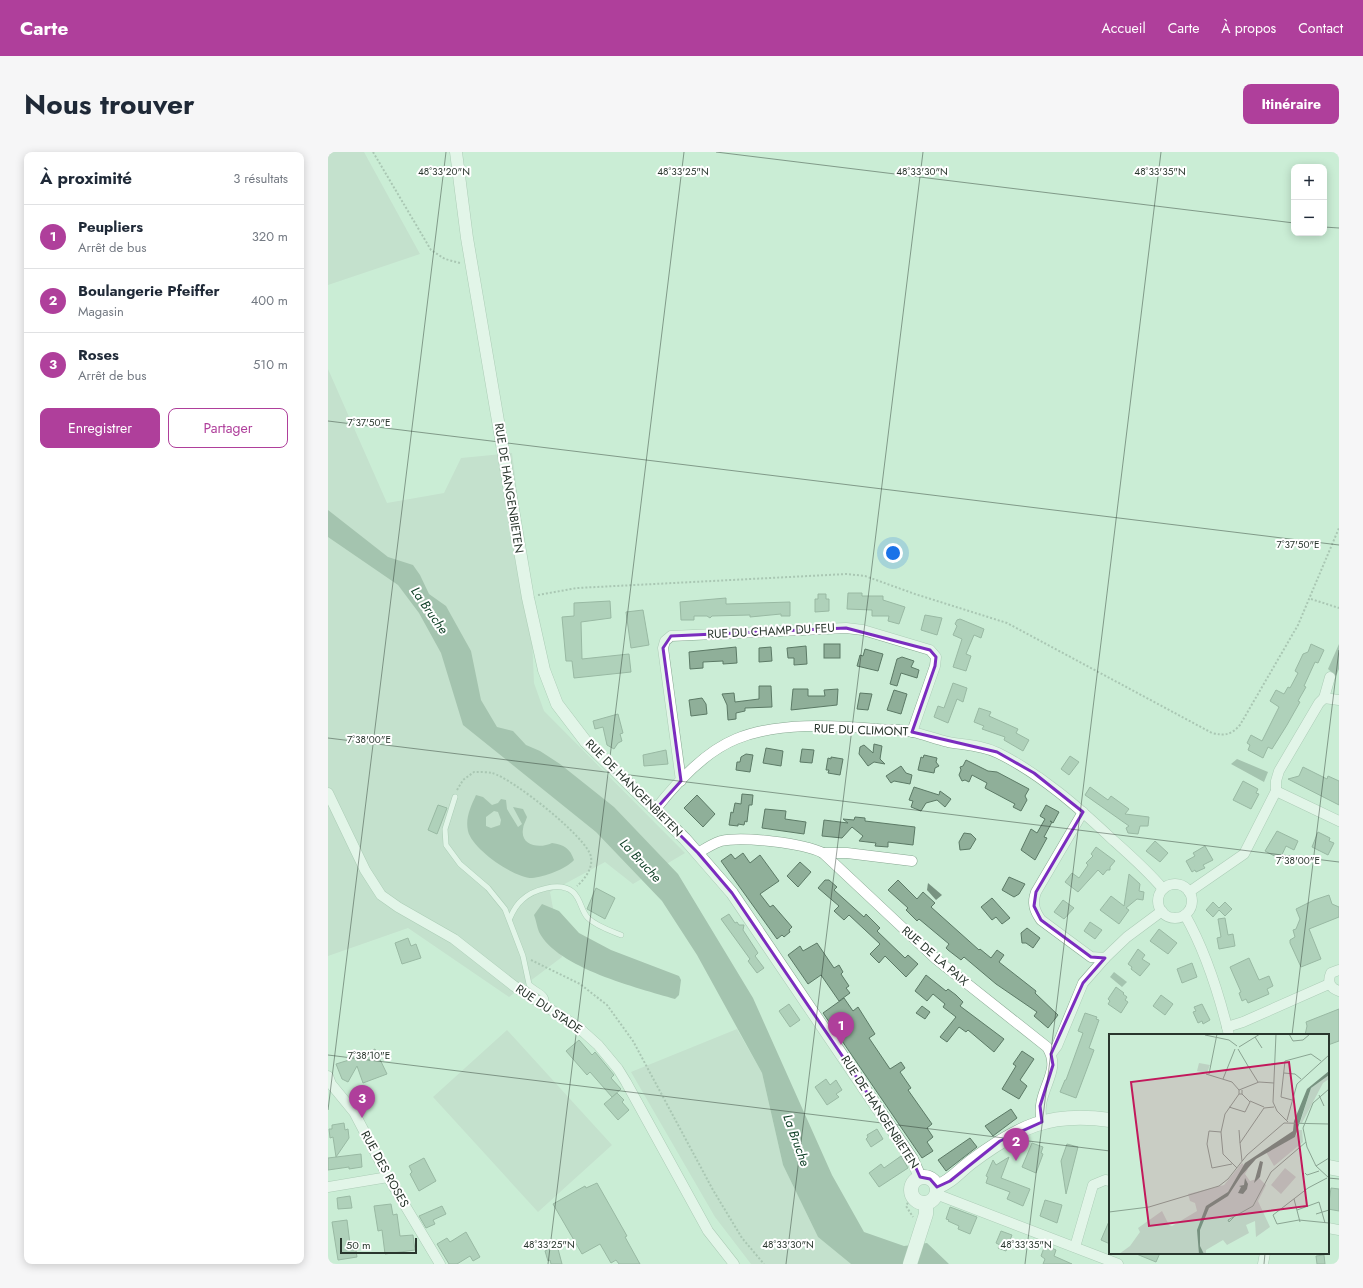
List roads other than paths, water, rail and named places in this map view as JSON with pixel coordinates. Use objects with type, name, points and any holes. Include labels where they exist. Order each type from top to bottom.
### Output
[{"type":"main road","points":[[937,1191],[930,1179],[920,1177],[912,1185],[912,1196],[920,1203],[926,1203],[934,1198],[937,1191],[950,1182],[970,1163],[1000,1141],[1042,1122],[1081,1118],[1109,1120]]},
{"type":"main road","points":[[1329,1167],[1339,1169]]},
{"type":"main road","points":[[910,1264],[926,1214],[926,1203]]},
{"type":"street","name":"RUE DE HANGENBIETEN","points":[[456,152],[471,264],[528,598],[544,670],[557,704],[586,742],[698,853],[732,892],[782,964],[912,1159],[920,1177]]},
{"type":"street","name":"RUE DU CHAMP DU FEU","points":[[681,781],[663,648],[665,641],[672,636],[846,628],[863,630],[930,650],[936,657],[935,666],[912,732]]},
{"type":"street","points":[[1189,892],[1244,854],[1276,791],[1276,781],[1279,771],[1319,703],[1324,698],[1330,677]]},
{"type":"street","points":[[1324,698],[1339,700]]},
{"type":"street","name":"RUE DU CLIMONT","points":[[655,810],[700,761],[735,739],[763,730],[776,728],[854,727],[912,732],[947,742],[983,747],[997,752],[1034,773],[1083,812],[1153,876],[1163,889]]},
{"type":"street","points":[[1276,791],[1339,821]]},
{"type":"street","name":"RUE DU STADE","points":[[328,793],[366,870],[381,894],[398,907],[454,939],[514,986],[588,1036],[618,1069],[708,1231],[734,1264]]},
{"type":"street","points":[[1083,812],[1036,892],[1033,899],[1034,906],[1036,913],[1041,920],[1091,957],[1105,958]]},
{"type":"street","name":"RUE DE LA PAIX","points":[[698,853],[712,844],[722,841],[741,840],[808,848],[823,853],[847,853],[912,860]]},
{"type":"street","name":"RUE DE LA PAIX","points":[[823,853],[936,959],[1038,1040],[1051,1054]]},
{"type":"street","points":[[1176,884],[1183,886],[1189,892],[1192,899],[1190,910],[1185,915],[1178,918],[1168,916],[1162,911],[1158,898],[1163,889],[1170,885],[1176,884]]},
{"type":"street","points":[[1042,1122],[1040,1106],[1042,1095],[1053,1065],[1051,1054],[1057,1046],[1083,983],[1105,958],[1127,937],[1162,911]]},
{"type":"street","points":[[1185,915],[1209,968],[1228,1031],[1243,1022],[1329,984]]},
{"type":"street","points":[[1329,984],[1331,974],[1339,970]]},
{"type":"street","points":[[1329,984],[1334,989],[1339,991]]},
{"type":"street","name":"RUE DES ROSES","points":[[328,1076],[337,1091],[354,1112],[388,1177],[440,1264]]},
{"type":"street","points":[[328,1187],[388,1177]]},
{"type":"street","points":[[1075,1247],[1093,1185],[1104,1180],[1109,1181]]},
{"type":"street","points":[[937,1191],[1064,1245],[1075,1247],[1118,1264]]},
{"type":"street","points":[[1329,1228],[1339,1230]]},
{"type":"street","points":[[1263,1264],[1265,1254]]},
{"type":"lane","points":[[455,797],[445,829],[446,845],[460,864],[499,901],[510,918],[523,956],[529,984],[546,996],[545,1006]]},
{"type":"lane","points":[[510,918],[522,900],[530,894],[556,887],[572,891],[577,897],[589,920],[621,935]]},
{"type":"water","name":"La Bruche","points":[[328,510],[388,557],[413,565],[420,575],[429,594],[446,606],[471,651],[481,700],[497,727],[513,731],[526,745],[540,751],[560,764],[614,807],[678,874],[753,998],[832,1175],[864,1232],[904,1246],[927,1243],[949,1264],[851,1264],[818,1237],[783,1165],[762,1073],[697,955],[662,901],[596,832],[463,725],[441,653],[419,613],[398,585],[328,537]]},
{"type":"water","points":[[1339,644],[1339,669],[1336,676],[1328,669]]},
{"type":"water","points":[[1237,759],[1268,772],[1264,782],[1231,764]]},
{"type":"water","points":[[476,795],[483,797],[492,805],[498,803],[501,799],[506,800],[507,809],[518,827],[522,824],[513,807],[523,809],[527,817],[523,828],[523,835],[528,842],[537,846],[552,843],[560,845],[568,850],[574,860],[554,872],[532,878],[524,877],[505,868],[485,854],[477,846],[468,831],[467,821],[469,812]],"holes":[[[494,811],[498,812],[501,820],[500,825],[491,828],[486,826],[486,817]]]},
{"type":"water","points":[[928,883],[942,895],[936,900],[927,890]]},
{"type":"water","points":[[542,904],[559,911],[579,933],[611,950],[679,976],[681,980],[679,995],[675,999],[620,982],[580,966],[563,956],[548,945],[539,932],[534,915]]},
{"type":"water","points":[[1114,972],[1127,982],[1122,987],[1110,977]]},
{"type":"place","name":"Peupliers","points":[[841,1045]]},
{"type":"place","name":"Roses","points":[[362,1118]]},
{"type":"place","name":"Boulangerie Pfeiffer","points":[[1016,1161]]}]
